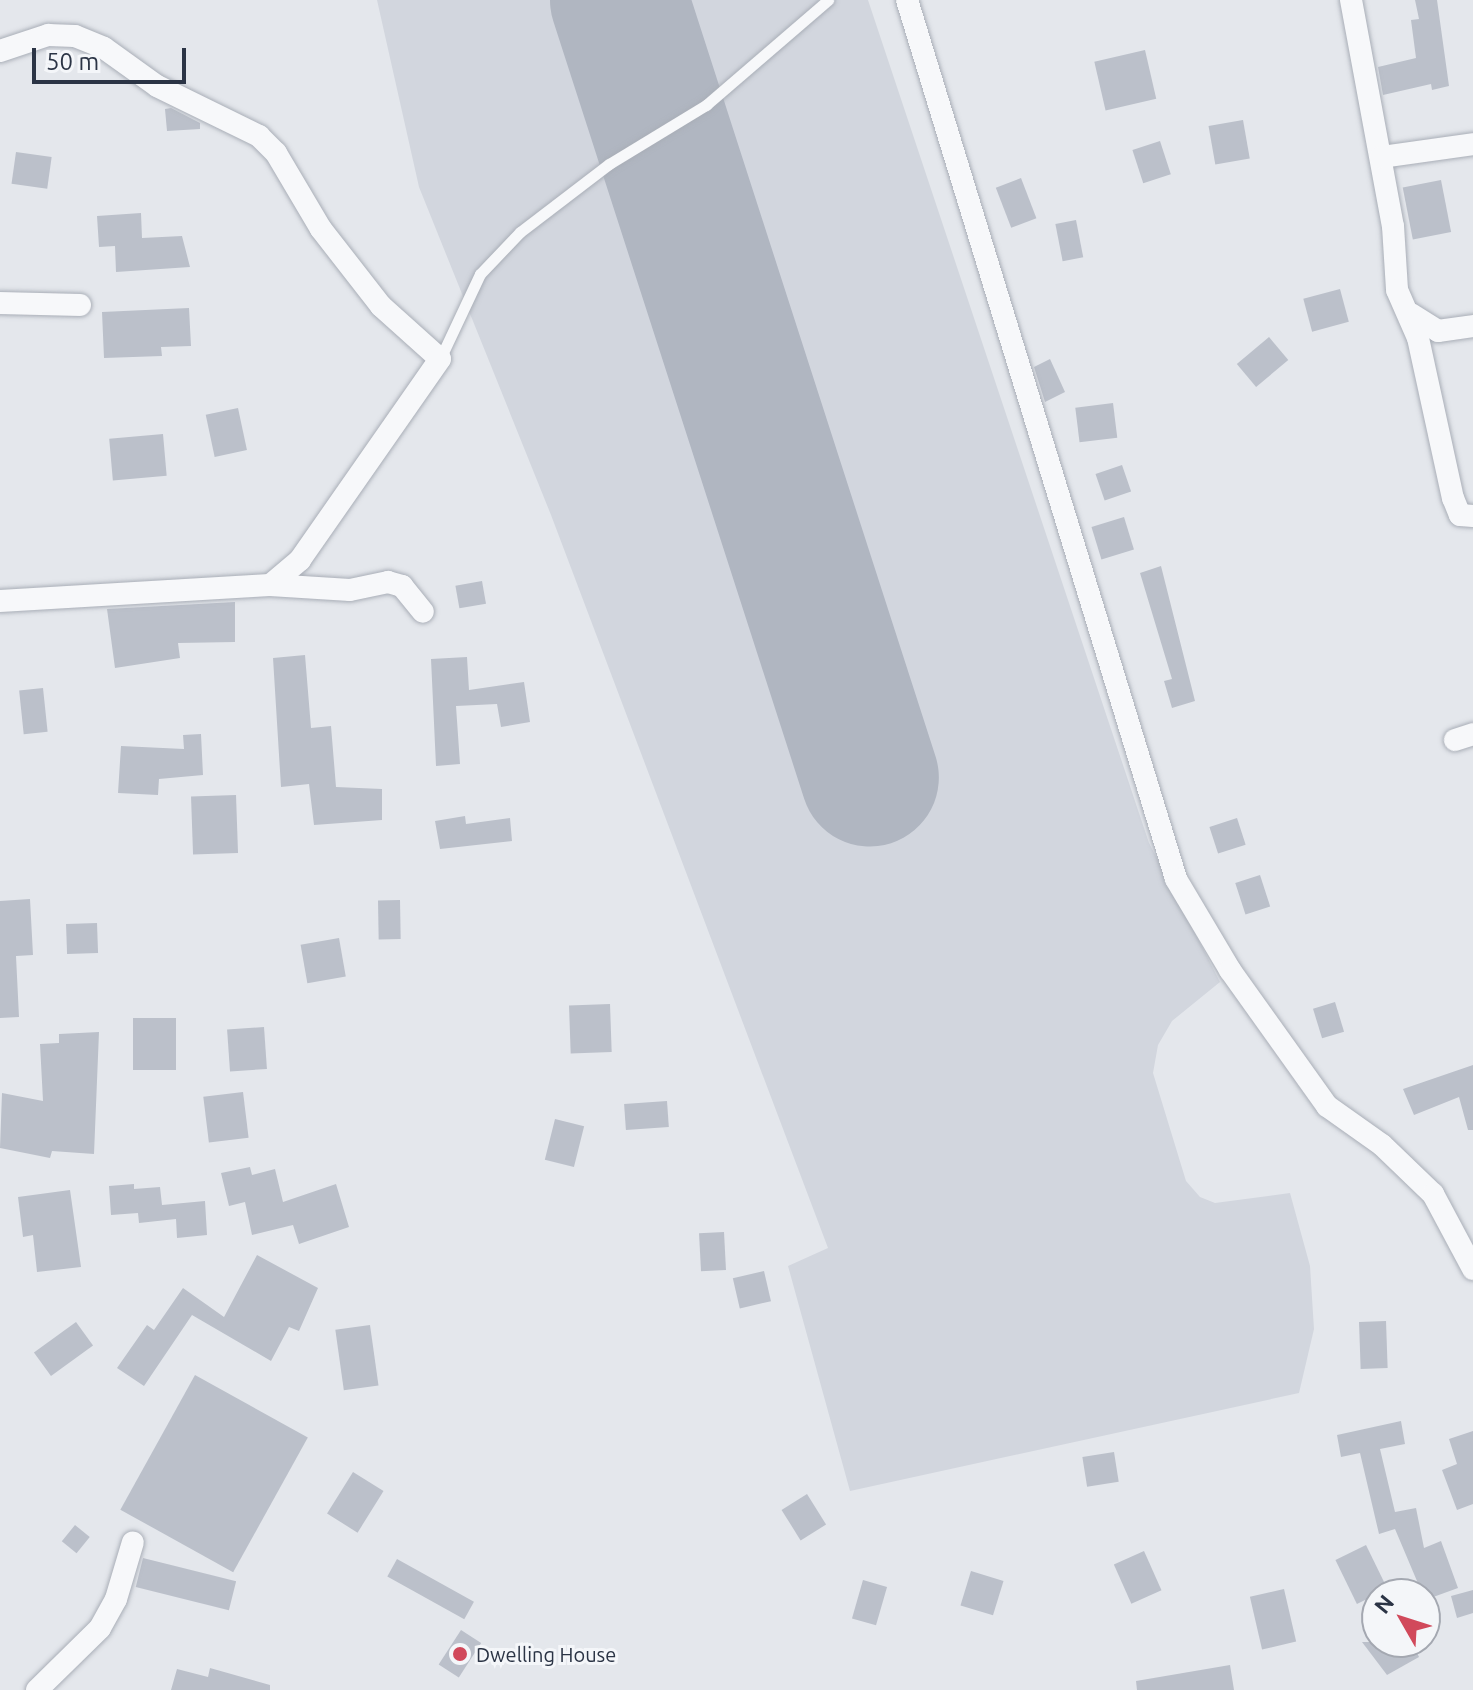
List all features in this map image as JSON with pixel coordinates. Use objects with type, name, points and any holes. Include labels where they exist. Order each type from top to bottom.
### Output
[{"type":"street","points":[[907,0],[1176,879],[1230,970],[1327,1106],[1382,1145],[1433,1194],[1473,1269]]},
{"type":"street","points":[[1351,0],[1364,90],[1381,157],[1397,290],[1411,314],[1439,419],[1453,498],[1460,515],[1473,516]]},
{"type":"street","points":[[0,51],[48,35],[75,36],[104,48],[157,86],[259,136],[276,153],[321,229],[381,306],[440,359],[300,560],[270,585]]},
{"type":"street","points":[[1381,157],[1473,144]]},
{"type":"street","points":[[0,303],[80,305]]},
{"type":"street","points":[[1411,314],[1438,331],[1473,326]]},
{"type":"street","points":[[0,601],[270,585],[313,591],[388,582],[402,586],[423,612]]},
{"type":"street","points":[[37,1690],[100,1628],[116,1599],[133,1542]]},
{"type":"lane","points":[[440,359],[480,274],[520,232],[609,164],[706,105],[828,0]]},
{"type":"shaded area","points":[[377,0],[868,0],[1149,843],[1220,982],[1172,1021],[1158,1045],[1153,1073],[1186,1181],[1200,1197],[1215,1203],[1290,1193],[1310,1266],[1314,1329],[1299,1393],[850,1491],[788,1266],[828,1248],[551,515],[419,187]]},
{"type":"building","points":[[1415,0],[1437,0],[1449,86],[1432,90],[1431,84],[1383,95],[1378,67],[1416,58],[1411,20],[1419,19]]},
{"type":"building","points":[[1145,50],[1156,99],[1106,110],[1094,62]]},
{"type":"building","points":[[171,108],[200,123],[200,129],[167,131],[165,109]]},
{"type":"building","points":[[1243,120],[1250,158],[1215,164],[1209,126]]},
{"type":"building","points":[[1160,141],[1171,174],[1143,183],[1132,150]]},
{"type":"building","points":[[16,152],[52,157],[47,189],[12,184]]},
{"type":"building","points":[[1021,178],[1036,218],[1011,228],[996,188]]},
{"type":"building","points":[[1441,180],[1451,232],[1413,239],[1403,187]]},
{"type":"building","points":[[141,213],[142,238],[182,236],[190,267],[116,272],[115,246],[99,247],[97,216]]},
{"type":"building","points":[[1076,220],[1083,257],[1063,261],[1055,224]]},
{"type":"building","points":[[1340,289],[1349,322],[1312,332],[1303,299]]},
{"type":"building","points":[[189,308],[191,346],[161,347],[162,356],[104,358],[102,312]]},
{"type":"building","points":[[1269,337],[1288,360],[1256,387],[1237,364]]},
{"type":"building","points":[[1050,359],[1065,392],[1045,402],[1034,367]]},
{"type":"building","points":[[1113,403],[1117,438],[1080,442],[1075,408]]},
{"type":"building","points":[[238,408],[247,450],[215,457],[206,415]]},
{"type":"building","points":[[163,434],[167,476],[113,481],[109,439]]},
{"type":"building","points":[[1122,465],[1131,491],[1105,501],[1096,474]]},
{"type":"building","points":[[1124,517],[1134,550],[1101,559],[1091,527]]},
{"type":"building","points":[[1161,566],[1195,701],[1172,708],[1164,681],[1172,679],[1140,573]]},
{"type":"building","points":[[482,581],[486,604],[459,608],[455,586]]},
{"type":"building","points":[[235,602],[235,642],[178,643],[180,658],[115,668],[107,609]]},
{"type":"building","points":[[305,655],[311,728],[331,726],[336,787],[382,789],[382,820],[314,825],[309,784],[281,787],[273,658]]},
{"type":"building","points":[[467,657],[469,690],[524,682],[530,722],[501,727],[497,704],[456,706],[460,764],[436,766],[431,659]]},
{"type":"building","points":[[43,688],[48,732],[24,734],[19,691]]},
{"type":"building","points":[[201,734],[203,775],[159,779],[158,795],[118,793],[121,746],[184,749],[183,735]]},
{"type":"building","points":[[236,795],[238,853],[193,855],[191,797]]},
{"type":"building","points":[[465,816],[466,824],[510,818],[512,841],[440,849],[435,821]]},
{"type":"building","points":[[1237,818],[1246,845],[1218,854],[1209,827]]},
{"type":"building","points":[[1260,875],[1270,906],[1245,914],[1235,883]]},
{"type":"building","points":[[30,899],[33,955],[16,956],[19,1017],[0,1018],[0,901]]},
{"type":"building","points":[[378,900],[400,900],[401,939],[379,939]]},
{"type":"building","points":[[97,923],[98,953],[67,954],[66,924]]},
{"type":"building","points":[[339,938],[346,976],[307,983],[301,945]]},
{"type":"building","points":[[1335,1002],[1344,1032],[1322,1038],[1313,1009]]},
{"type":"building","points":[[610,1004],[612,1052],[571,1053],[569,1005]]},
{"type":"building","points":[[133,1018],[176,1018],[176,1070],[133,1070]]},
{"type":"building","points":[[264,1027],[267,1069],[230,1071],[227,1030]]},
{"type":"building","points":[[99,1032],[94,1154],[52,1151],[50,1158],[0,1148],[2,1093],[43,1101],[40,1044],[59,1043],[59,1034]]},
{"type":"building","points":[[1473,1065],[1473,1130],[1468,1130],[1459,1097],[1414,1115],[1403,1089]]},
{"type":"building","points":[[243,1092],[249,1138],[209,1143],[203,1097]]},
{"type":"building","points":[[667,1101],[669,1127],[626,1130],[624,1104]]},
{"type":"building","points":[[555,1119],[584,1126],[574,1167],[545,1160]]},
{"type":"building","points":[[250,1167],[252,1175],[275,1169],[283,1202],[336,1184],[349,1227],[299,1244],[293,1225],[252,1235],[245,1202],[229,1206],[221,1173]]},
{"type":"building","points":[[134,1184],[134,1189],[160,1187],[162,1205],[205,1201],[207,1235],[177,1238],[176,1219],[139,1223],[138,1213],[111,1215],[109,1186]]},
{"type":"building","points":[[70,1190],[81,1267],[37,1272],[33,1235],[23,1237],[18,1197]]},
{"type":"building","points":[[724,1232],[726,1270],[701,1271],[699,1233]]},
{"type":"building","points":[[257,1255],[318,1288],[299,1331],[289,1327],[271,1361],[192,1315],[144,1386],[117,1368],[147,1325],[154,1330],[183,1288],[224,1317]]},
{"type":"building","points":[[764,1271],[771,1301],[740,1308],[733,1278]]},
{"type":"building","points":[[1386,1321],[1388,1368],[1361,1369],[1359,1322]]},
{"type":"building","points":[[76,1322],[93,1345],[51,1376],[34,1353]]},
{"type":"building","points":[[370,1325],[378,1385],[344,1390],[335,1330]]},
{"type":"building","points":[[195,1375],[308,1438],[233,1572],[120,1510]]},
{"type":"building","points":[[1401,1421],[1405,1444],[1380,1449],[1395,1512],[1416,1508],[1424,1548],[1441,1541],[1458,1588],[1441,1594],[1441,1578],[1416,1578],[1395,1529],[1379,1534],[1360,1453],[1341,1457],[1337,1435]]},
{"type":"building","points":[[1473,1431],[1473,1504],[1457,1510],[1442,1470],[1457,1464],[1449,1439]]},
{"type":"building","points":[[1114,1452],[1119,1482],[1087,1487],[1082,1457]]},
{"type":"building","points":[[353,1472],[384,1491],[358,1533],[327,1514]]},
{"type":"building","points":[[807,1494],[826,1525],[801,1540],[782,1510]]},
{"type":"building","points":[[75,1525],[90,1537],[77,1553],[62,1541]]},
{"type":"building","points":[[1366,1545],[1382,1578],[1361,1578],[1361,1602],[1357,1604],[1335,1560]]},
{"type":"building","points":[[1144,1551],[1161,1590],[1131,1604],[1114,1564]]},
{"type":"building","points":[[143,1558],[236,1581],[229,1610],[136,1587]]},
{"type":"building","points":[[397,1559],[474,1602],[464,1619],[387,1576]]},
{"type":"building","points":[[971,1571],[1004,1581],[993,1615],[960,1605]]},
{"type":"building","points":[[863,1580],[887,1587],[876,1625],[852,1618]]},
{"type":"building","points":[[1284,1589],[1296,1642],[1262,1649],[1250,1597]]},
{"type":"building","points":[[1473,1590],[1473,1613],[1457,1618],[1451,1596]]},
{"type":"building","name":"Dwelling House","points":[[461,1630],[481,1643],[459,1677],[439,1664]]},
{"type":"building","points":[[1374,1658],[1417,1658],[1387,1675]]},
{"type":"building","points":[[1230,1665],[1234,1690],[1137,1690],[1136,1681]]},
{"type":"building","points":[[210,1668],[270,1685],[270,1690],[171,1690],[177,1669],[208,1677]]},
{"type":"runway","points":[[619,0],[870,778]]},
{"type":"place","name":"Dwelling House","points":[[460,1654]]}]
